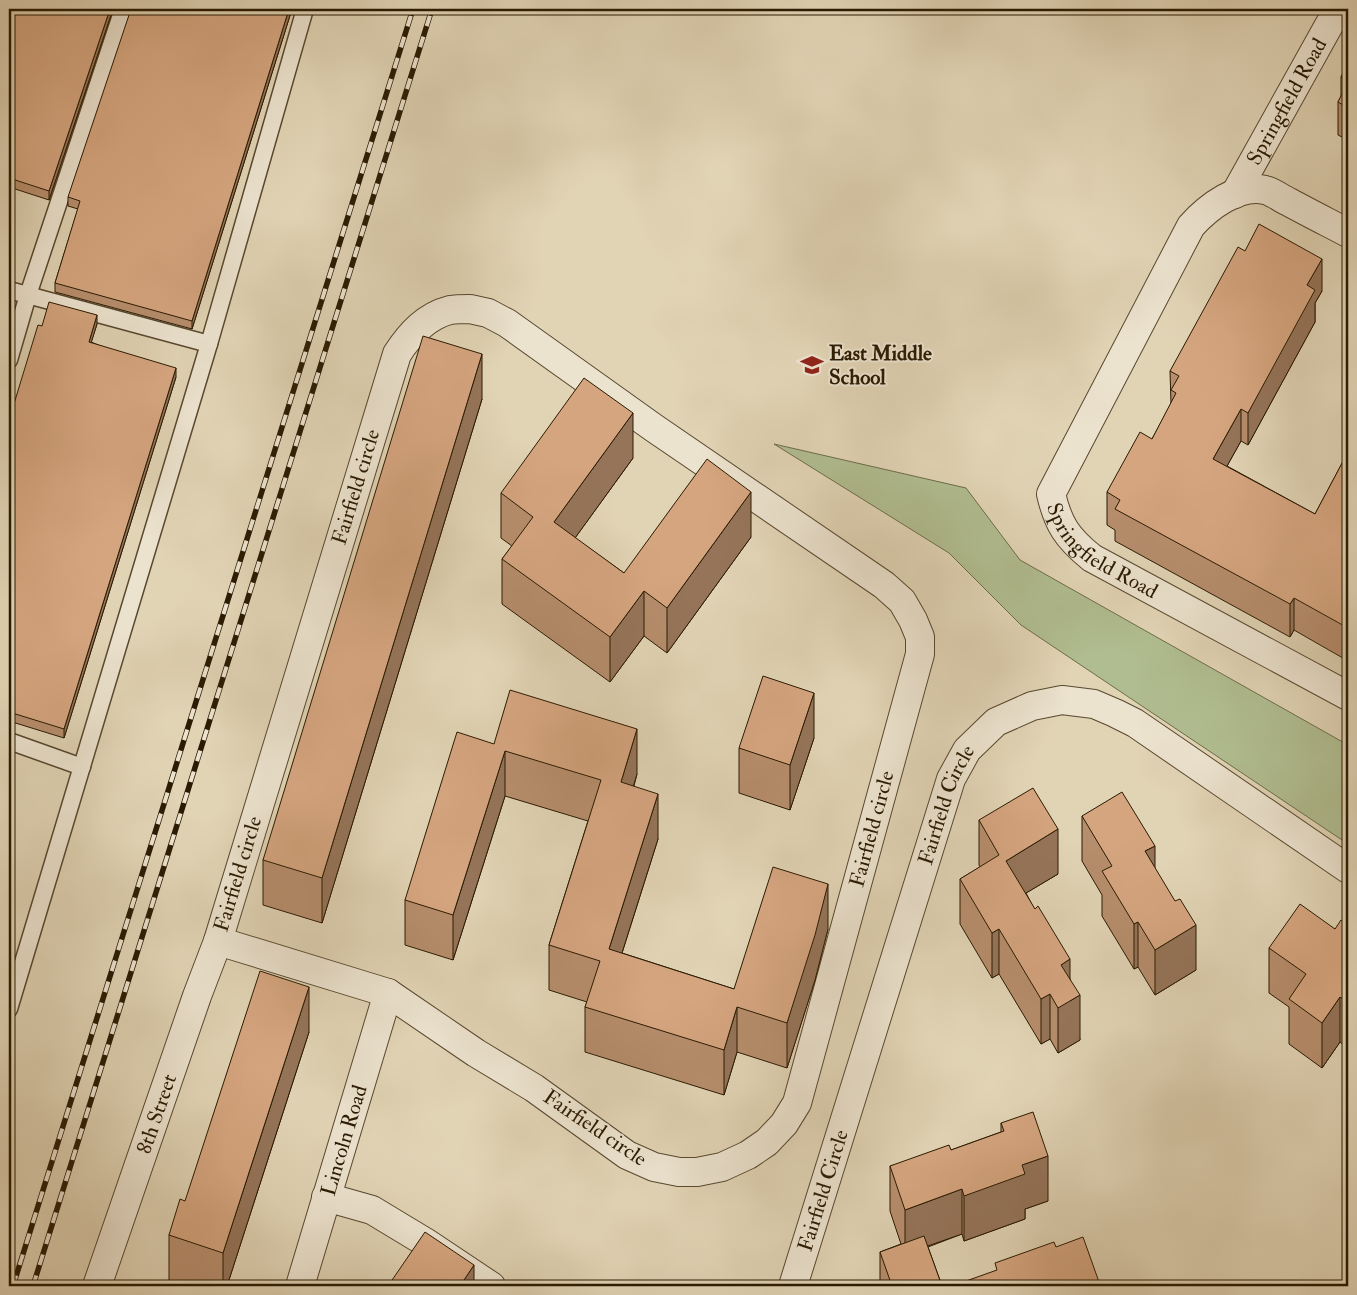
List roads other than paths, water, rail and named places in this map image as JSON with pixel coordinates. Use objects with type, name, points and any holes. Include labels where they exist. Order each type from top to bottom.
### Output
[{"type":"street","name":"Springfield Road","points":[[1235,194],[1338,9]]},
{"type":"street","name":"Springfield Road","points":[[1348,233],[1266,190],[1249,190],[1235,194],[1217,202],[1202,214],[1191,226],[1051,494],[1059,521],[1068,536],[1092,558],[1348,696]]},
{"type":"street","name":"Fairfield circle","points":[[470,309],[488,313],[508,323],[654,428],[884,585],[902,601],[914,620],[920,637],[920,654],[796,1103],[784,1124],[767,1142],[748,1155],[722,1167],[698,1172],[679,1172],[654,1167],[627,1155],[534,1088],[476,1053],[388,993],[218,941],[397,354],[405,341],[417,328],[433,316],[451,310],[470,309]]},
{"type":"street","name":"Fairfield Circle","points":[[793,1286],[951,779],[967,750],[996,722],[1032,706],[1062,700],[1094,704],[1135,722],[1348,869]]},
{"type":"street","name":"8th Street","points":[[97,1286],[196,996],[218,941]]},
{"type":"street","name":"Lincoln Road","points":[[300,1286],[388,993]]},
{"type":"street","points":[[326,1197],[372,1210],[491,1286]]},
{"type":"lane","points":[[9,360],[28,295],[123,9]]},
{"type":"lane","points":[[9,1009],[209,344],[305,9]]},
{"type":"lane","points":[[9,290],[209,344]]},
{"type":"lane","points":[[9,741],[82,767]]},
{"type":"railway","points":[[13,1286],[413,9]]},
{"type":"railway","points":[[33,1286],[432,9]]},
{"type":"place","name":"East Middle School","points":[[812,365]]}]
